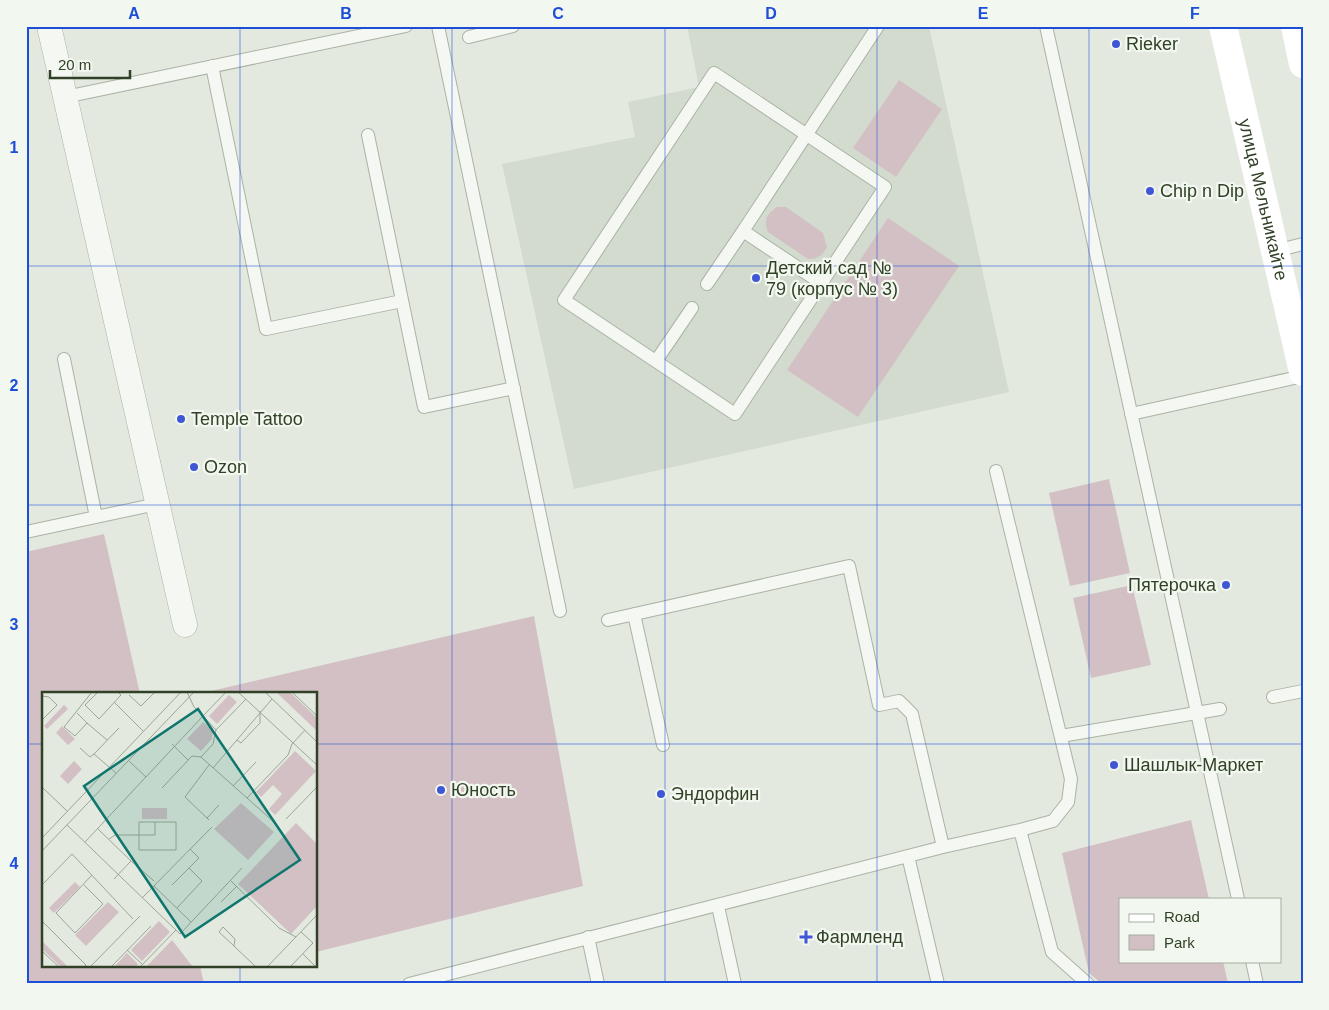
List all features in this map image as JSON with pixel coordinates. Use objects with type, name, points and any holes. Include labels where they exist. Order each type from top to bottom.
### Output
[{"type":"main road","name":"улица Мельникайте","points":[[1223,26],[1303,372]]},
{"type":"main road","points":[[1295,26],[1303,64]]},
{"type":"street","points":[[49,26],[185,626]]},
{"type":"lane","points":[[65,97],[406,26]]},
{"type":"lane","points":[[438,26],[560,610]]},
{"type":"lane","points":[[469,37],[513,26]]},
{"type":"lane","points":[[708,284],[878,26]]},
{"type":"lane","points":[[1046,26],[1238,898]]},
{"type":"lane","points":[[212,66],[266,330],[402,301]]},
{"type":"lane","points":[[714,74],[885,187],[821,283],[735,414],[564,300],[714,74]]},
{"type":"lane","points":[[368,135],[424,407],[514,388]]},
{"type":"lane","points":[[743,231],[821,283]]},
{"type":"lane","points":[[1275,251],[1303,244]]},
{"type":"lane","points":[[656,361],[692,308]]},
{"type":"lane","points":[[64,360],[96,517]]},
{"type":"lane","points":[[1131,414],[1303,376]]},
{"type":"lane","points":[[409,984],[588,937],[718,906],[943,846],[1053,821],[1068,802],[1071,779],[996,471]]},
{"type":"lane","points":[[26,532],[157,504]]},
{"type":"lane","points":[[608,620],[849,566],[879,706],[899,701],[912,714],[943,846]]},
{"type":"lane","points":[[634,614],[663,745]]},
{"type":"lane","points":[[1273,697],[1303,690]]},
{"type":"lane","points":[[1061,736],[1220,709]]},
{"type":"lane","points":[[1020,830],[1052,952],[1088,984]]},
{"type":"lane","points":[[908,856],[938,984]]},
{"type":"lane","points":[[718,906],[735,984]]},
{"type":"lane","points":[[588,937],[598,984]]},
{"type":"lane","points":[[1252,962],[1257,984]]},
{"type":"shaded area","name":"Детский сад № 79 (корпус № 3)","points":[[687,26],[929,26],[1009,392],[574,489],[502,164],[635,137],[628,102],[699,87]]},
{"type":"green space","points":[[899,80],[942,109],[896,177],[853,148]]},
{"type":"green space","points":[[777,207],[786,207],[823,233],[827,247],[821,255],[817,258],[808,259],[768,232],[767,218]]},
{"type":"green space","points":[[888,218],[959,266],[858,417],[787,370]]},
{"type":"green space","points":[[1109,479],[1130,573],[1070,586],[1049,493]]},
{"type":"green space","points":[[104,534],[140,692],[42,692],[42,968],[200,968],[204,984],[26,984],[26,552]]},
{"type":"green space","points":[[1132,585],[1151,665],[1091,678],[1073,598]]},
{"type":"green space","name":"Юность","points":[[534,616],[583,886],[318,952],[318,692],[207,692]]},
{"type":"green space","points":[[1191,820],[1209,898],[1119,898],[1119,962],[1223,962],[1228,984],[1102,984],[1089,973],[1062,853]]},
{"type":"place","name":"Rieker","points":[[1116,44]]},
{"type":"place","name":"Chip n Dip","points":[[1150,191]]},
{"type":"place","name":"Детский сад № 79 (корпус № 3)","points":[[756,278]]},
{"type":"place","name":"Temple Tattoo","points":[[181,419]]},
{"type":"place","name":"Ozon","points":[[194,467]]},
{"type":"place","name":"Пятерочка","points":[[1226,585]]},
{"type":"place","name":"Шашлык-Маркет","points":[[1114,765]]},
{"type":"place","name":"Юность","points":[[441,790]]},
{"type":"place","name":"Эндорфин","points":[[661,794]]},
{"type":"place","name":"Фармленд","points":[[806,937]]}]
